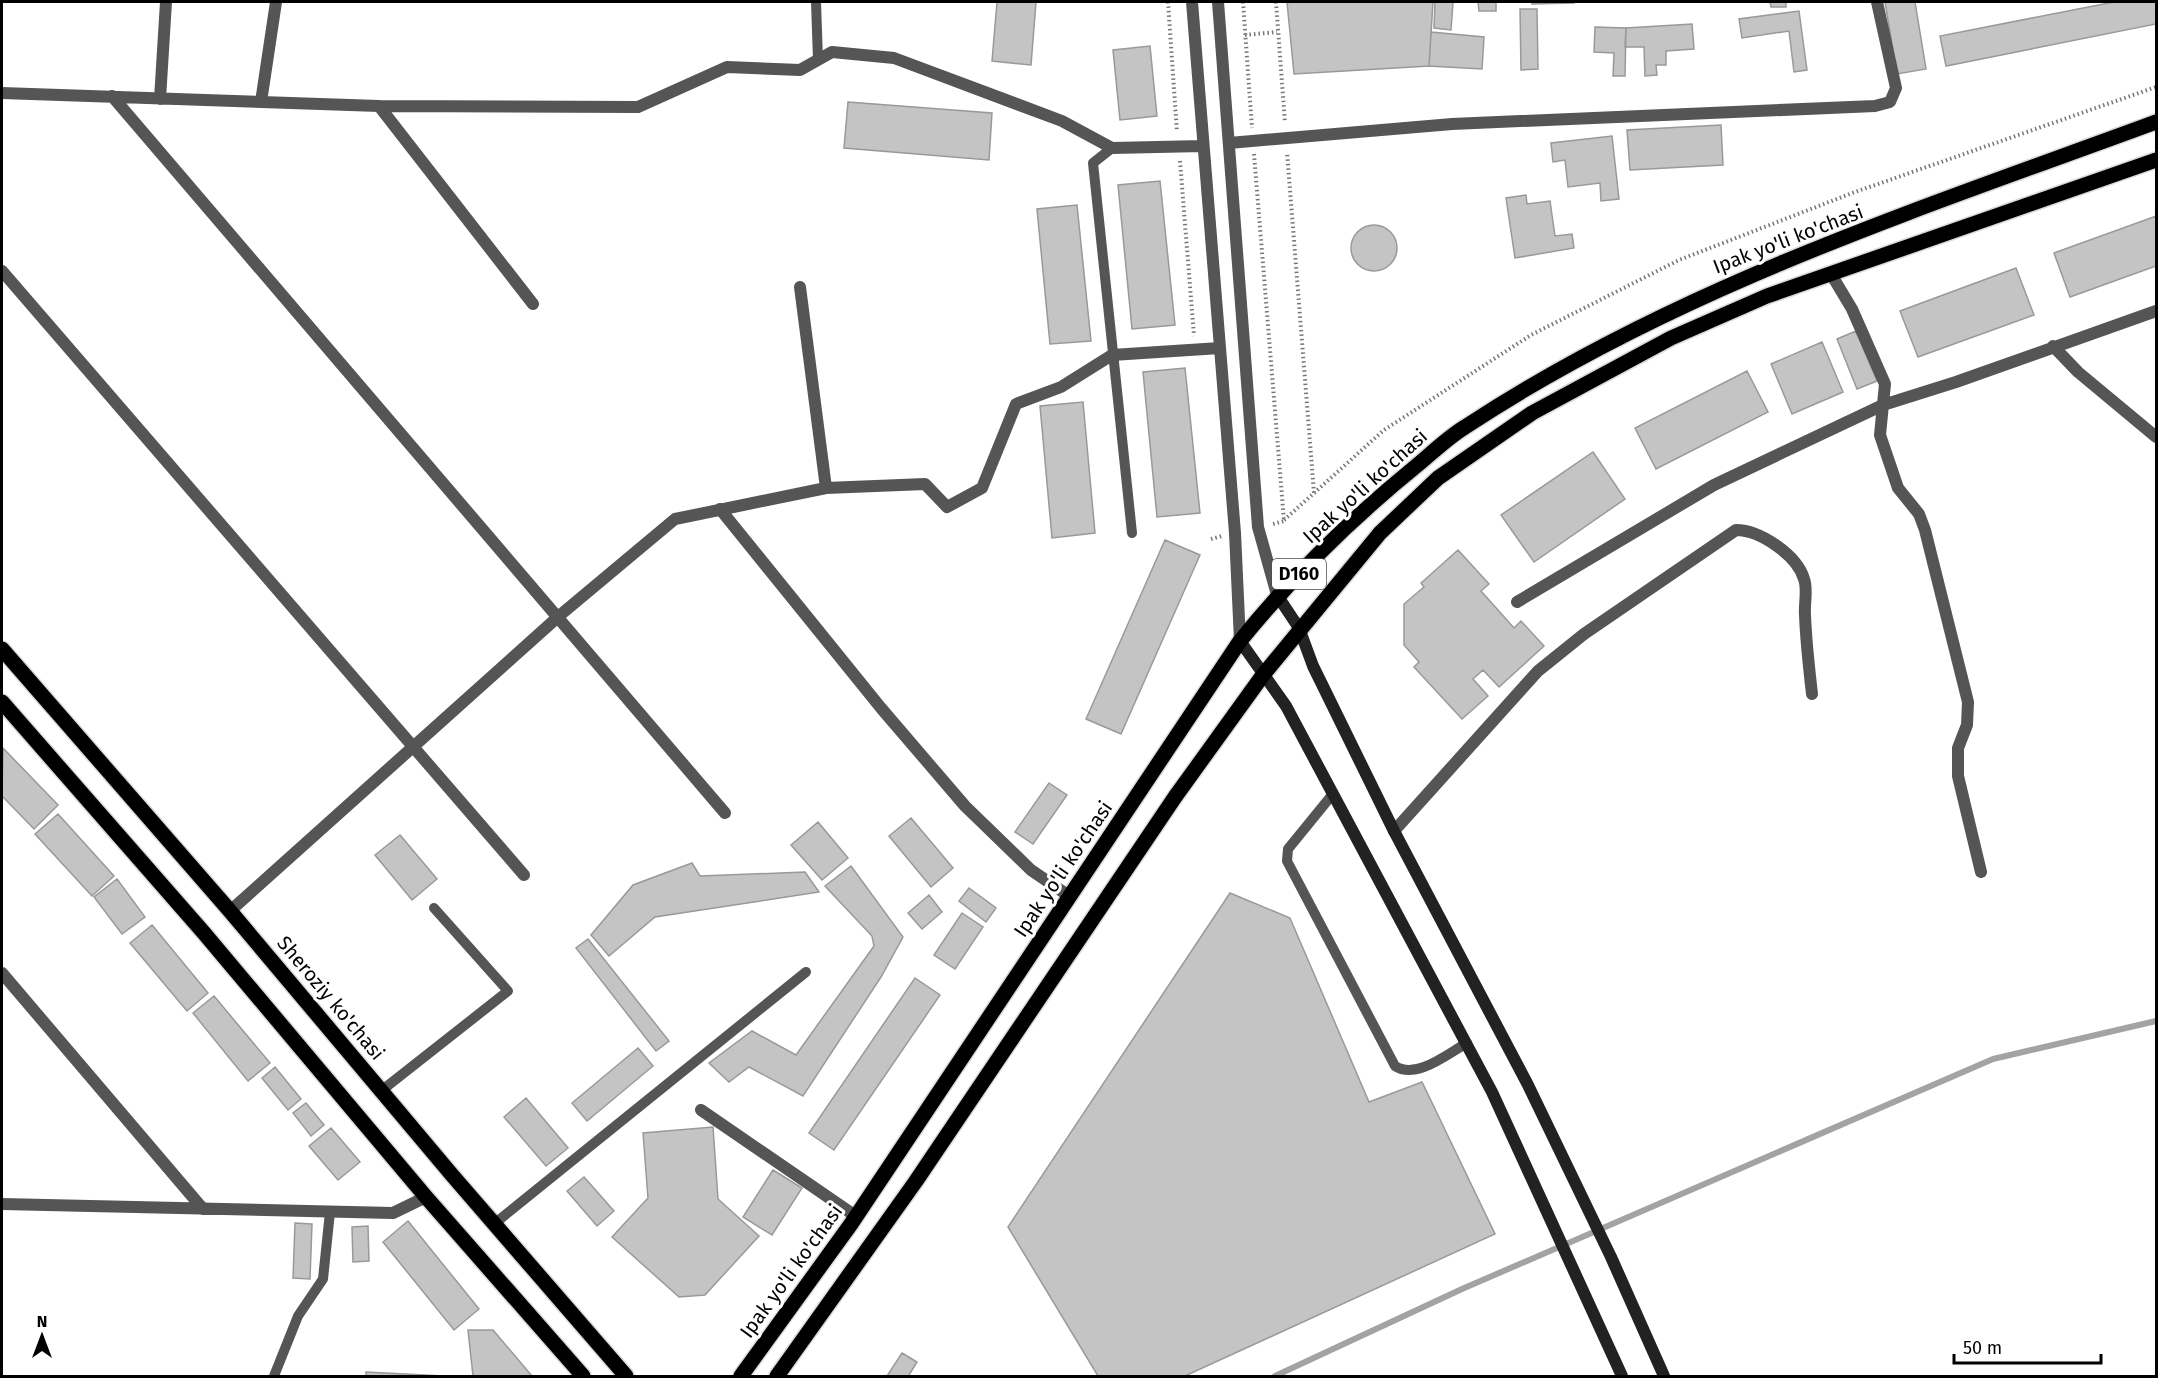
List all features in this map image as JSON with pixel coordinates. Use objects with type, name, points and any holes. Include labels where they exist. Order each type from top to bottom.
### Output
[{"type":"main road","name":"Ipak yo'li ko'chasi","points":[[741,1377],[856,1217],[1069,896],[1105,847],[1240,640],[1277,595],[1381,495],[1463,428],[1595,349],[1704,294],[1946,199],[2157,122]]},
{"type":"main road","name":"D160","points":[[777,1377],[916,1181],[1175,797],[1263,675],[1299,628],[1380,534],[1438,478],[1532,413],[1671,338],[1767,296],[2157,160]]},
{"type":"main road","points":[[1277,595],[1299,628],[1313,666],[1394,831],[1475,980],[1611,1257],[1664,1377]]},
{"type":"main road","points":[[1240,640],[1286,706],[1467,1043],[1492,1092],[1622,1377]]},
{"type":"main road","name":"Sheroziy ko'chasi","points":[[2,649],[230,911],[626,1377]]},
{"type":"main road","points":[[2,702],[204,933],[426,1197],[583,1377]]},
{"type":"street","points":[[160,99],[166,2]]},
{"type":"street","points":[[261,102],[276,2]]},
{"type":"street","points":[[1192,2],[1235,533],[1240,640]]},
{"type":"street","points":[[1218,2],[1258,527],[1277,595]]},
{"type":"street","points":[[1229,143],[1452,124],[1875,106],[1890,102],[1896,88],[1877,2]]},
{"type":"street","points":[[2,93],[379,106],[638,108],[727,68],[800,70],[832,52],[894,58],[1062,121],[1112,148],[1203,146]]},
{"type":"street","points":[[112,96],[559,616],[725,813]]},
{"type":"street","points":[[379,106],[533,304]]},
{"type":"street","points":[[2,270],[524,875]]},
{"type":"street","points":[[1831,274],[1852,309],[1885,384],[1880,435],[1898,488],[1919,514],[1925,530],[1968,702],[1967,724],[1958,748],[1958,776],[1981,872]]},
{"type":"street","points":[[800,287],[826,488]]},
{"type":"street","points":[[1517,602],[1714,485],[1883,405],[1956,382],[2157,311]]},
{"type":"street","points":[[2053,346],[2078,372],[2157,437]]},
{"type":"street","points":[[230,911],[559,616],[675,519],[826,488],[925,484],[947,507],[982,488],[1016,404],[1061,387],[1112,355],[1220,348]]},
{"type":"street","points":[[720,509],[881,708],[965,806],[1031,870],[1069,896]]},
{"type":"street","points":[[1394,831],[1538,671],[1584,634],[1736,530],[1747,530],[1762,537],[1798,564],[1805,580],[1806,634],[1812,694]]},
{"type":"street","points":[[2,973],[203,1209]]},
{"type":"street","points":[[701,1110],[784,1164],[856,1217]]},
{"type":"street","points":[[2,1203],[393,1213],[426,1197]]},
{"type":"lane","points":[[816,2],[819,60]]},
{"type":"lane","points":[[1112,148],[1093,163],[1132,533]]},
{"type":"lane","points":[[1332,795],[1288,849],[1287,861],[1395,1066],[1403,1071],[1414,1071],[1467,1043]]},
{"type":"lane","points":[[381,1091],[508,991],[434,908]]},
{"type":"lane","points":[[494,1224],[806,972]]},
{"type":"lane","points":[[274,1377],[298,1317],[323,1279],[330,1212]]},
{"type":"path","points":[[1168,2],[1195,349]]},
{"type":"path","points":[[1243,2],[1284,521]]},
{"type":"path","points":[[1276,2],[1314,493]]},
{"type":"path","points":[[1245,35],[1278,32]]},
{"type":"path","points":[[1258,527],[1284,521],[1384,430],[1531,335],[1679,260],[1855,192],[2157,87]]},
{"type":"path","points":[[1211,539],[1235,533]]},
{"type":"building","points":[[997,2],[1036,2],[1031,65],[992,61]]},
{"type":"building","points":[[1287,2],[1433,2],[1429,66],[1294,74]]},
{"type":"building","points":[[1435,2],[1453,2],[1451,30],[1434,28]]},
{"type":"building","points":[[1478,2],[1496,2],[1496,11],[1479,11]]},
{"type":"building","points":[[1532,2],[1574,2],[1574,3],[1532,4]]},
{"type":"building","points":[[1770,2],[1786,2],[1786,7],[1771,7]]},
{"type":"building","points":[[1885,2],[1915,2],[1926,69],[1897,74]]},
{"type":"building","points":[[2114,2],[2156,2],[2156,24],[1946,66],[1940,36]]},
{"type":"building","points":[[1520,9],[1537,9],[1538,69],[1521,70]]},
{"type":"building","points":[[1799,11],[1807,70],[1794,72],[1789,31],[1742,38],[1739,19]]},
{"type":"building","points":[[1692,24],[1694,49],[1666,51],[1666,65],[1656,65],[1657,75],[1645,76],[1644,47],[1625,47],[1626,28]]},
{"type":"building","points":[[1595,27],[1626,28],[1625,76],[1613,76],[1614,53],[1594,52]]},
{"type":"building","points":[[1431,32],[1484,37],[1482,69],[1429,66]]},
{"type":"building","points":[[1150,46],[1157,116],[1120,120],[1113,50]]},
{"type":"building","points":[[848,102],[992,113],[989,160],[844,148]]},
{"type":"building","points":[[1721,125],[1723,165],[1630,170],[1627,130]]},
{"type":"building","points":[[1612,136],[1619,199],[1601,201],[1600,183],[1568,187],[1565,160],[1553,162],[1551,143]]},
{"type":"building","points":[[1160,181],[1175,325],[1132,329],[1118,185]]},
{"type":"building","points":[[1526,195],[1527,204],[1550,201],[1555,236],[1572,234],[1574,248],[1515,258],[1506,198]]},
{"type":"building","points":[[1077,205],[1091,341],[1050,344],[1037,209]]},
{"type":"building","points":[[2156,216],[2156,266],[2070,297],[2054,253]]},
{"type":"building","points":[[1374,225],[1390,232],[1397,248],[1390,264],[1374,271],[1358,264],[1351,248],[1358,232]]},
{"type":"building","points":[[2016,268],[2034,315],[1918,357],[1900,311]]},
{"type":"building","points":[[1856,331],[1877,381],[1857,389],[1837,339]]},
{"type":"building","points":[[1822,342],[1843,392],[1792,414],[1771,364]]},
{"type":"building","points":[[1185,368],[1200,513],[1157,517],[1143,372]]},
{"type":"building","points":[[1747,371],[1768,412],[1656,469],[1635,428]]},
{"type":"building","points":[[1083,402],[1095,533],[1052,538],[1040,406]]},
{"type":"building","points":[[1593,452],[1625,499],[1534,562],[1501,515]]},
{"type":"building","points":[[1165,540],[1200,555],[1121,734],[1086,719]]},
{"type":"building","points":[[1458,550],[1489,584],[1481,591],[1514,628],[1521,621],[1544,646],[1499,687],[1483,670],[1473,679],[1488,696],[1462,719],[1414,667],[1419,662],[1404,645],[1404,604],[1424,587],[1421,583]]},
{"type":"building","points":[[3,748],[58,805],[34,829],[2,796]]},
{"type":"building","points":[[1049,783],[1067,795],[1033,844],[1015,832]]},
{"type":"building","points":[[58,814],[114,876],[92,896],[35,834]]},
{"type":"building","points":[[911,818],[953,868],[931,887],[889,836]]},
{"type":"building","points":[[818,822],[848,858],[822,880],[791,845]]},
{"type":"building","points":[[400,835],[437,879],[412,900],[375,855]]},
{"type":"building","points":[[692,863],[700,876],[805,872],[819,892],[655,917],[609,956],[591,935],[633,885]]},
{"type":"building","points":[[851,866],[903,937],[881,977],[803,1096],[749,1067],[729,1082],[709,1063],[752,1031],[796,1055],[874,946],[872,936],[825,886]]},
{"type":"building","points":[[117,879],[145,917],[122,934],[94,897]]},
{"type":"building","points":[[969,888],[996,908],[986,922],[959,901]]},
{"type":"building","points":[[1230,893],[1290,918],[1369,1102],[1422,1082],[1495,1234],[1185,1376],[1098,1376],[1008,1227]]},
{"type":"building","points":[[929,895],[942,912],[922,929],[908,913]]},
{"type":"building","points":[[962,913],[983,927],[955,969],[934,955]]},
{"type":"building","points":[[152,925],[208,993],[187,1011],[130,943]]},
{"type":"building","points":[[588,939],[669,1041],[656,1051],[576,948]]},
{"type":"building","points":[[915,978],[940,995],[834,1150],[809,1133]]},
{"type":"building","points":[[214,996],[270,1063],[248,1081],[193,1013]]},
{"type":"building","points":[[638,1048],[653,1066],[587,1121],[572,1103]]},
{"type":"building","points":[[275,1067],[301,1099],[288,1110],[262,1078]]},
{"type":"building","points":[[526,1098],[568,1148],[546,1166],[504,1117]]},
{"type":"building","points":[[306,1103],[324,1125],[311,1136],[293,1113]]},
{"type":"building","points":[[713,1127],[718,1199],[759,1236],[705,1295],[679,1297],[612,1237],[648,1198],[643,1133]]},
{"type":"building","points":[[331,1128],[360,1162],[338,1180],[309,1146]]},
{"type":"building","points":[[773,1170],[802,1188],[772,1235],[743,1217]]},
{"type":"building","points":[[584,1177],[614,1211],[597,1226],[567,1191]]},
{"type":"building","points":[[408,1221],[479,1309],[454,1330],[383,1242]]},
{"type":"building","points":[[295,1223],[312,1224],[310,1279],[293,1278]]},
{"type":"building","points":[[368,1226],[369,1261],[353,1262],[352,1227]]},
{"type":"building","points":[[468,1330],[493,1330],[532,1376],[473,1376]]},
{"type":"building","points":[[902,1353],[917,1362],[909,1375],[911,1376],[887,1376]]},
{"type":"building","points":[[366,1372],[444,1376],[366,1376]]},
{"type":"waterway","points":[[1275,1376],[1462,1289],[1993,1059],[2156,1021]]}]
